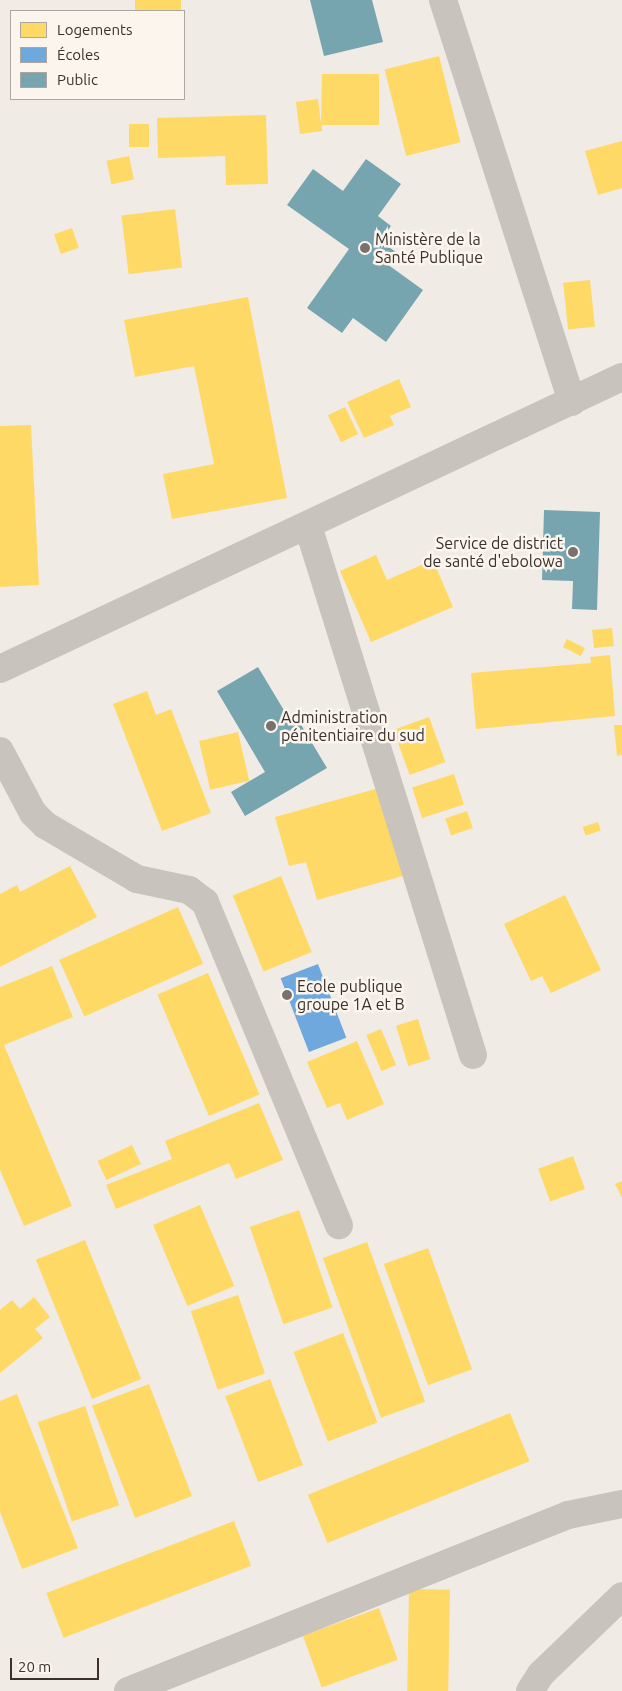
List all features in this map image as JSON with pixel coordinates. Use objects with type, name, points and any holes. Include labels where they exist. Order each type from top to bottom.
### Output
[{"type":"street","points":[[443,0],[572,402]]},
{"type":"street","points":[[0,669],[572,402],[622,376]]},
{"type":"street","points":[[308,526],[473,1055]]},
{"type":"street","points":[[0,751],[33,812],[45,825],[137,879],[189,890],[204,902],[339,1225]]},
{"type":"street","points":[[128,1691],[568,1515],[622,1504]]},
{"type":"street","points":[[530,1691],[541,1674],[622,1596]]},
{"type":"building: Logements","points":[[135,0],[181,0],[181,10],[135,10]]},
{"type":"building: Logements","points":[[439,56],[461,142],[406,156],[385,70]]},
{"type":"building: Logements","points":[[322,74],[379,74],[379,125],[322,125],[322,131],[300,134],[296,102],[318,99],[321,124]]},
{"type":"building: Logements","points":[[266,115],[268,184],[226,185],[225,156],[158,158],[157,118]]},
{"type":"building: Logements","points":[[129,124],[149,124],[149,147],[129,147]]},
{"type":"building: Logements","points":[[622,141],[622,188],[598,195],[585,151]]},
{"type":"building: Logements","points":[[129,156],[134,179],[111,184],[107,161]]},
{"type":"building: Logements","points":[[175,209],[182,268],[129,274],[121,216]]},
{"type":"building: Logements","points":[[72,228],[79,248],[61,254],[54,234]]},
{"type":"building: Logements","points":[[590,280],[595,327],[568,330],[563,283]]},
{"type":"building: Logements","points":[[248,297],[287,498],[172,519],[163,474],[214,464],[194,366],[135,377],[124,320]]},
{"type":"building: Logements","points":[[399,379],[411,407],[390,416],[394,425],[364,438],[347,402]]},
{"type":"building: Logements","points":[[345,407],[358,434],[341,442],[328,415]]},
{"type":"building: Logements","points":[[31,425],[39,585],[0,587],[0,426]]},
{"type":"building: Logements","points":[[376,555],[387,580],[433,560],[453,607],[371,642],[340,571]]},
{"type":"building: Logements","points":[[612,628],[614,646],[594,648],[592,630]]},
{"type":"building: Logements","points":[[567,639],[585,648],[581,656],[563,647]]},
{"type":"building: Logements","points":[[610,655],[615,716],[476,729],[471,673],[591,663],[590,657]]},
{"type":"building: Logements","points":[[147,691],[156,715],[171,709],[211,813],[162,831],[113,704]]},
{"type":"building: Logements","points":[[429,717],[445,762],[410,775],[393,730]]},
{"type":"building: Logements","points":[[614,725],[622,725],[622,755],[617,756]]},
{"type":"building: Logements","points":[[238,732],[249,781],[210,790],[199,741]]},
{"type":"building: Logements","points":[[454,774],[464,804],[422,818],[412,788]]},
{"type":"building: Logements","points":[[379,788],[403,876],[317,900],[306,862],[289,866],[275,817]]},
{"type":"building: Logements","points":[[467,811],[473,828],[451,836],[445,818]]},
{"type":"building: Logements","points":[[598,822],[601,831],[586,836],[583,827]]},
{"type":"building: Logements","points":[[70,866],[97,917],[0,967],[0,894],[17,885],[20,892]]},
{"type":"building: Logements","points":[[281,876],[312,952],[264,972],[233,895]]},
{"type":"building: Logements","points":[[565,895],[601,970],[551,993],[542,976],[531,981],[504,924]]},
{"type":"building: Logements","points":[[178,907],[203,964],[84,1017],[59,960]]},
{"type":"building: Logements","points":[[52,966],[73,1017],[4,1045],[72,1206],[24,1226],[0,1170],[0,987]]},
{"type":"building: Logements","points":[[208,973],[260,1095],[209,1116],[157,994]]},
{"type":"building: Logements","points":[[418,1019],[430,1059],[408,1066],[396,1026]]},
{"type":"building: Logements","points":[[381,1029],[396,1065],[382,1071],[366,1035]]},
{"type":"building: Logements","points":[[357,1041],[384,1104],[347,1120],[340,1103],[327,1108],[307,1062]]},
{"type":"building: Logements","points":[[259,1103],[283,1160],[236,1179],[229,1163],[116,1209],[106,1185],[172,1159],[165,1141]]},
{"type":"building: Logements","points":[[132,1145],[141,1164],[106,1180],[98,1161]]},
{"type":"building: Logements","points":[[573,1156],[585,1189],[550,1202],[538,1169]]},
{"type":"building: Logements","points":[[622,1181],[622,1198],[615,1184]]},
{"type":"building: Logements","points":[[200,1205],[234,1286],[187,1306],[153,1225]]},
{"type":"building: Logements","points":[[299,1210],[333,1307],[283,1324],[250,1227]]},
{"type":"building: Logements","points":[[85,1240],[141,1379],[92,1399],[36,1260]]},
{"type":"building: Logements","points":[[367,1242],[425,1402],[381,1418],[323,1258]]},
{"type":"building: Logements","points":[[428,1248],[472,1369],[428,1385],[384,1264]]},
{"type":"building: Logements","points":[[238,1295],[265,1373],[218,1390],[191,1311]]},
{"type":"building: Logements","points":[[34,1297],[50,1317],[35,1329],[43,1338],[0,1373],[0,1310],[12,1300],[20,1309]]},
{"type":"building: Logements","points":[[343,1333],[377,1423],[328,1442],[294,1352]]},
{"type":"building: Logements","points":[[270,1379],[303,1465],[258,1482],[225,1396]]},
{"type":"building: Logements","points":[[149,1384],[192,1496],[135,1518],[92,1406]]},
{"type":"building: Logements","points":[[17,1394],[78,1548],[22,1569],[0,1512],[0,1401]]},
{"type":"building: Logements","points":[[85,1406],[119,1505],[72,1522],[38,1422]]},
{"type":"building: Logements","points":[[510,1413],[529,1461],[327,1543],[308,1495]]},
{"type":"building: Logements","points":[[234,1521],[251,1566],[64,1638],[46,1593]]},
{"type":"building: Logements","points":[[409,1589],[450,1590],[448,1691],[407,1691]]},
{"type":"building: Logements","points":[[379,1608],[398,1660],[322,1687],[303,1636]]},
{"type":"building: Écoles","points":[[318,964],[346,1038],[309,1052],[281,978]]},
{"type":"building: Public","points":[[310,0],[372,0],[383,42],[324,56]]},
{"type":"building: Public","points":[[366,159],[401,184],[378,216],[391,226],[380,241],[396,252],[387,264],[423,290],[386,342],[353,318],[342,333],[307,308],[349,249],[287,205],[313,169],[343,191]]},
{"type":"building: Public","points":[[544,510],[600,512],[597,610],[572,609],[573,581],[542,580]]},
{"type":"building: Public","points":[[258,667],[288,717],[294,713],[327,768],[245,816],[231,792],[265,772],[217,691]]},
{"type":"place","name":"Ministère de la Santé Publique","points":[[365,248]]},
{"type":"place","name":"Service de district de santé d'ebolowa","points":[[573,552]]},
{"type":"place","name":"Administration pénitentiaire du sud","points":[[271,726]]},
{"type":"place","name":"Ecole publique groupe 1A et B","points":[[287,995]]}]
